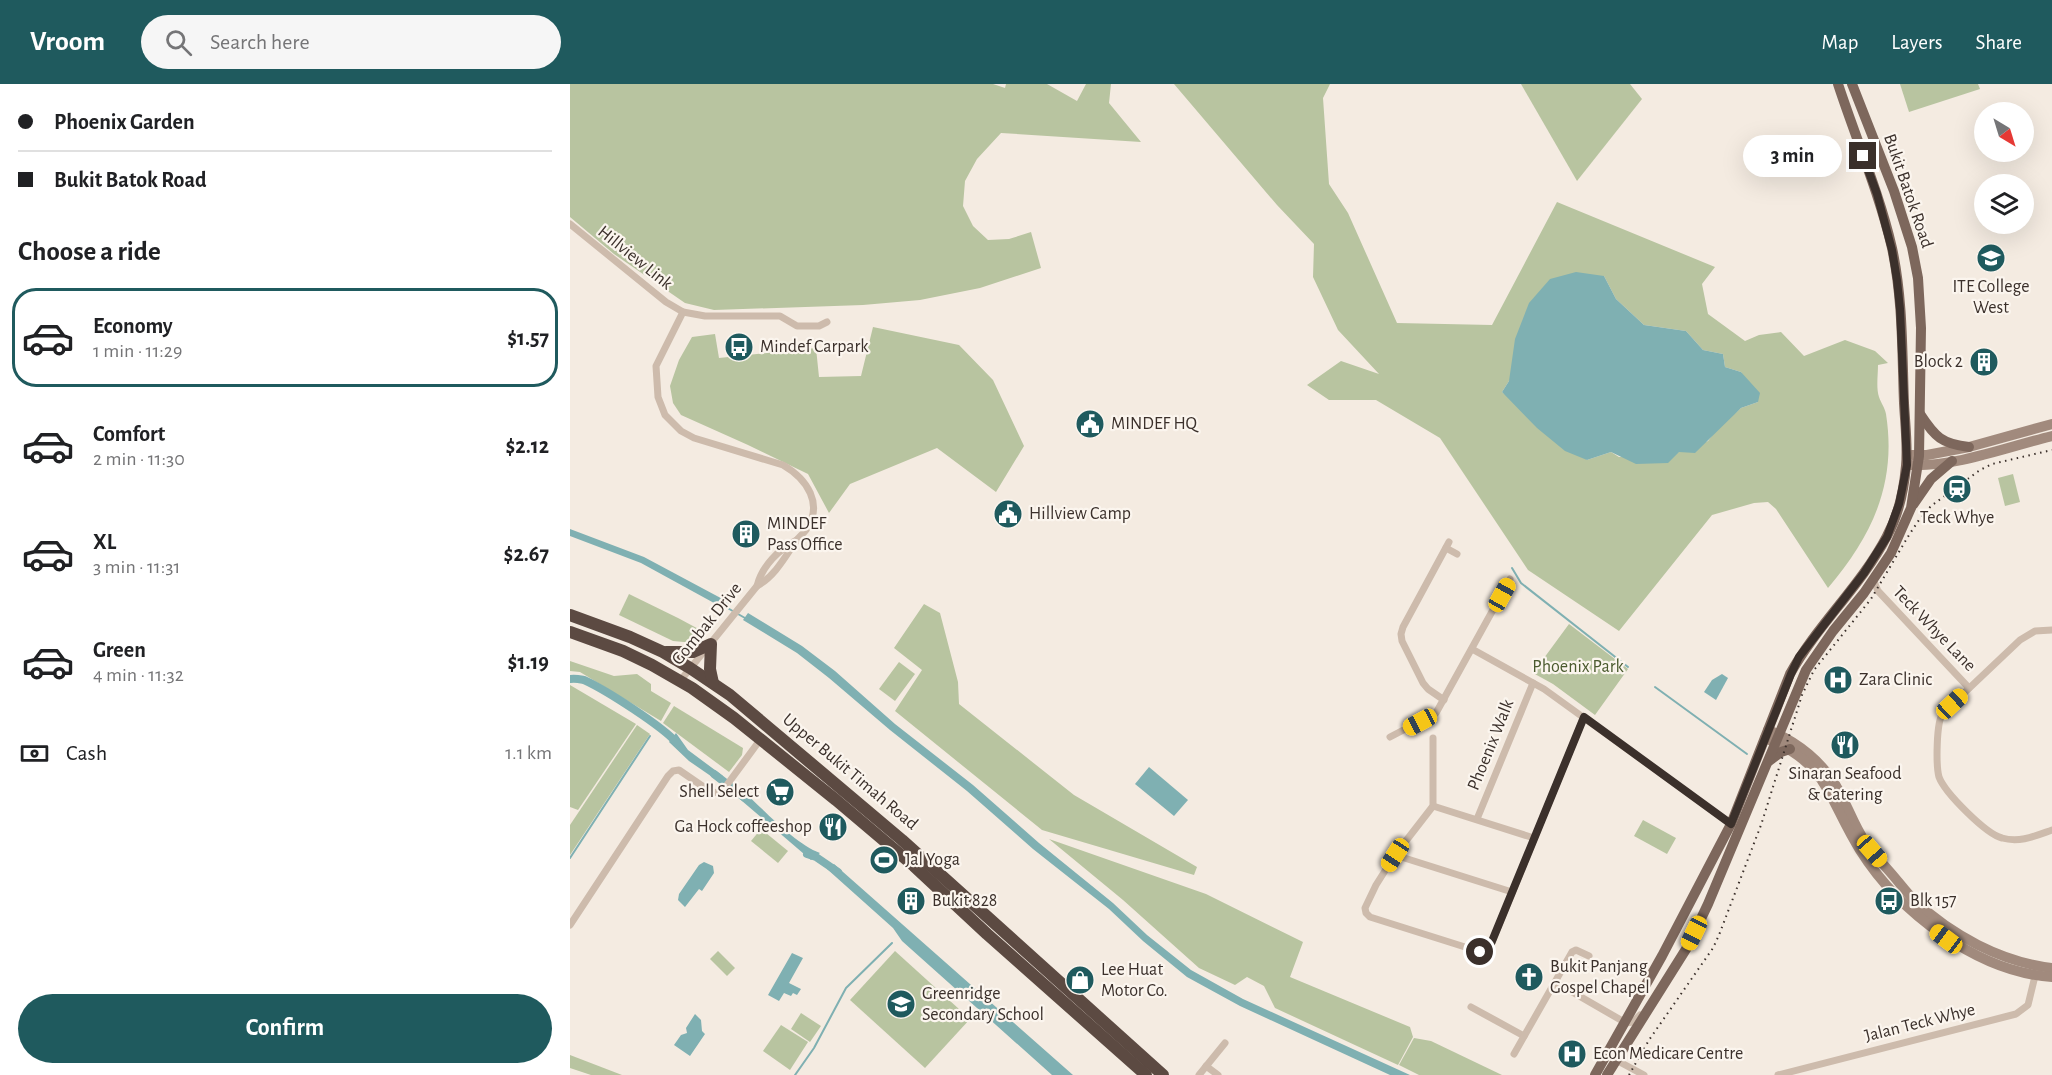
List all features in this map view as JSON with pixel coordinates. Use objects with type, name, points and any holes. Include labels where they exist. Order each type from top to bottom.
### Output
[{"type":"highway","name":"Upper Bukit Timah Road","points":[[570,615],[630,636],[663,652],[730,695],[835,782],[1163,1074]]},
{"type":"highway","points":[[582,636],[579,628],[584,619]]},
{"type":"highway","name":"Upper Bukit Timah Road","points":[[570,632],[631,654],[680,681],[734,718],[897,851],[1026,967]]},
{"type":"highway","points":[[663,652],[693,652],[711,644],[710,669],[713,683]]},
{"type":"highway","points":[[1026,967],[1033,981],[1134,1075]]},
{"type":"highway","points":[[1026,967],[1146,1075]]},
{"type":"main road","name":"Bukit Batok Road","points":[[1838,84],[1877,194],[1892,250],[1900,309],[1912,460]]},
{"type":"main road","name":"Bukit Batok Road","points":[[1852,84],[1894,191],[1912,247],[1921,309],[1920,414],[1912,460]]},
{"type":"main road","points":[[1857,138],[1863,123],[1863,111]]},
{"type":"main road","points":[[1920,414],[1940,439],[1953,445],[1969,447]]},
{"type":"main road","points":[[1912,460],[2052,424]]},
{"type":"main road","points":[[1912,460],[1926,466],[2052,436]]},
{"type":"main road","points":[[1911,508],[1912,460]]},
{"type":"main road","points":[[1595,1075],[1626,1023],[1731,824],[1799,657],[1864,573],[1887,537],[1912,460]]},
{"type":"main road","points":[[1607,1075],[1688,946],[1705,911],[1806,670],[1891,553],[1911,508],[1931,479],[1952,461]]},
{"type":"main road","points":[[1767,734],[1801,748],[1826,771],[1839,791],[1863,840],[1914,899],[1944,924],[1968,939],[2052,977]]},
{"type":"main road","points":[[1778,738],[1804,759],[1823,781],[1860,850],[1906,905],[1946,939],[1994,962],[2037,971],[2052,968]]},
{"type":"main road","points":[[1766,763],[1790,749]]},
{"type":"main road","points":[[1686,911],[1687,919],[1693,922],[1705,911]]},
{"type":"main road","points":[[1672,937],[1686,929],[1690,933],[1688,946]]},
{"type":"street","name":"Hillview Link","points":[[570,224],[666,302],[683,312]]},
{"type":"street","points":[[683,312],[705,316],[780,316],[797,326],[819,326],[827,322]]},
{"type":"street","name":"Gombak Drive","points":[[680,681],[757,586],[759,575],[785,546],[797,540],[806,530],[814,502],[803,480],[783,465],[694,438],[681,431],[670,420],[660,405],[656,386],[656,366],[683,312]]},
{"type":"street","points":[[1444,700],[1425,685],[1403,644],[1401,634],[1448,545],[1456,554]]},
{"type":"street","points":[[1390,737],[1436,713],[1510,579]]},
{"type":"street","name":"Teck Whye Lane","points":[[1873,579],[1878,591],[1969,688]]},
{"type":"street","name":"Teck Whye Lane","points":[[1864,593],[1878,591]]},
{"type":"street","name":"Teck Whye Lane","points":[[2052,630],[2035,631],[2025,637],[1943,713],[1938,724],[1938,774],[1944,787],[1981,826],[1994,836],[2024,840],[2052,830]]},
{"type":"street","points":[[1472,649],[1533,683],[1584,717],[1731,824]]},
{"type":"street","name":"Phoenix Walk","points":[[1477,819],[1533,683]]},
{"type":"street","points":[[1433,738],[1433,806],[1395,855],[1376,885],[1365,908],[1366,913],[1370,917],[1480,952],[1486,951],[1490,946],[1584,717]]},
{"type":"street","points":[[570,925],[673,771],[680,770],[716,794],[725,789],[760,740]]},
{"type":"street","name":"Phoenix Walk","points":[[1433,806],[1534,838]]},
{"type":"street","points":[[1395,855],[1512,892]]},
{"type":"street","points":[[1514,1053],[1572,952],[1576,950],[1589,956]]},
{"type":"street","name":"Jalan Teck Whye","points":[[1778,1075],[2016,1014],[2028,1005],[2037,971]]},
{"type":"street","points":[[1555,982],[1626,1023],[1633,1023],[1648,1007]]},
{"type":"street","points":[[1471,1007],[1524,1036]]},
{"type":"street","points":[[1198,1075],[1225,1043]]},
{"type":"street","points":[[1616,1060],[1644,1075]]},
{"type":"street","points":[[1206,1066],[1218,1075]]},
{"type":"green space","points":[[570,84],[993,84],[1005,88],[1006,84],[1047,84],[1077,101],[1086,84],[1111,84],[1109,103],[1141,142],[1001,133],[977,159],[965,181],[963,206],[973,226],[988,240],[1009,239],[1031,232],[1041,268],[980,288],[920,300],[863,305],[714,310],[685,303],[614,254],[570,217]]},
{"type":"green space","points":[[1174,84],[1330,84],[1323,98],[1329,184],[1348,213],[1397,323],[1492,325],[1557,202],[1715,267],[1702,284],[1708,314],[1745,341],[1759,335],[1781,332],[1804,356],[1845,340],[1875,351],[1888,363],[1878,365],[1877,386],[1886,414],[1888,463],[1878,508],[1869,529],[1828,588],[1776,509],[1768,502],[1754,503],[1712,515],[1619,631],[1528,570],[1440,438],[1376,400],[1329,400],[1307,385],[1341,361],[1379,374],[1338,330],[1313,277],[1314,244],[1277,205]],"holes":[[[1604,276],[1616,299],[1644,325],[1686,331],[1703,350],[1723,354],[1725,367],[1741,372],[1758,402],[1741,408],[1717,429],[1708,441],[1679,452],[1619,457],[1611,452],[1587,460],[1502,392],[1509,381]]]},
{"type":"green space","points":[[1521,84],[1630,84],[1642,99],[1577,181]]},
{"type":"green space","points":[[1900,84],[1978,84],[1980,89],[1909,112]]},
{"type":"green space","points":[[873,327],[959,345],[993,380],[1024,446],[996,492],[937,448],[850,484],[829,513],[808,474],[681,415],[673,403],[670,386],[679,360],[692,337],[715,334],[719,358],[816,348],[819,377],[861,376]]},
{"type":"green space","points":[[2013,474],[2020,502],[2005,506],[1998,478]]},
{"type":"green space","points":[[629,594],[706,633],[695,643],[673,641],[619,615]]},
{"type":"green space","points":[[924,604],[940,613],[958,682],[959,704],[1074,795],[1197,867],[1194,875],[1042,830],[895,711],[922,670],[894,648]]},
{"type":"green space","name":"Phoenix Park","points":[[1569,624],[1628,669],[1595,715],[1553,684],[1533,673]]},
{"type":"green space","points":[[570,661],[614,676],[637,674],[651,684],[651,691],[671,703],[661,721],[580,672],[570,671]]},
{"type":"green space","points":[[899,662],[915,674],[895,701],[879,689]]},
{"type":"green space","points":[[570,685],[636,724],[578,810],[570,807]]},
{"type":"green space","points":[[674,706],[743,748],[742,755],[729,772],[663,723]]},
{"type":"green space","points":[[637,725],[650,734],[570,855],[570,825]]},
{"type":"green space","points":[[1643,820],[1676,838],[1667,854],[1634,836]]},
{"type":"green space","points":[[761,829],[788,851],[778,863],[751,841]]},
{"type":"green space","points":[[1049,839],[1206,894],[1303,942],[1290,977],[1410,1027],[1413,1037],[1398,1065],[1275,1008],[1264,986],[1247,977],[1235,985],[1199,968],[1123,900]]},
{"type":"green space","points":[[718,951],[735,968],[727,976],[710,959]]},
{"type":"green space","points":[[895,951],[970,1019],[925,1068],[850,1000]]},
{"type":"green space","points":[[801,1013],[821,1026],[810,1042],[791,1029]]},
{"type":"green space","points":[[781,1025],[808,1042],[790,1070],[763,1051]]},
{"type":"green space","points":[[1414,1038],[1431,1041],[1502,1075],[1419,1075],[1399,1065]]},
{"type":"green space","points":[[570,1055],[622,1075],[591,1075],[570,1068]]},
{"type":"water","points":[[1576,272],[1604,276],[1616,299],[1644,325],[1686,331],[1703,350],[1723,354],[1725,367],[1741,372],[1760,393],[1758,402],[1741,408],[1695,453],[1679,452],[1668,463],[1636,464],[1611,452],[1587,460],[1565,451],[1537,428],[1502,392],[1509,381],[1515,339],[1529,303],[1550,279]]},
{"type":"water","points":[[570,529],[644,557],[730,603],[725,609],[641,563],[570,536]]},
{"type":"water","points":[[748,613],[802,646],[835,671],[895,724],[973,785],[1191,970],[1243,999],[1410,1075],[1390,1075],[1240,1006],[1187,977],[1109,909],[1033,849],[967,791],[829,678],[797,653],[743,620]]},
{"type":"water","points":[[1722,674],[1728,678],[1716,700],[1704,692],[1712,680]]},
{"type":"water","points":[[676,733],[688,750],[723,776],[718,781],[689,761],[669,742]]},
{"type":"water","points":[[1149,767],[1188,800],[1174,816],[1135,784]]},
{"type":"water","points":[[741,789],[789,833],[820,853],[811,860],[735,795]]},
{"type":"water","points":[[704,862],[713,866],[714,873],[702,891],[699,889],[685,907],[678,900],[679,894],[699,865]]},
{"type":"water","points":[[834,864],[1073,1075],[1052,1075],[902,941],[893,928],[827,869]]},
{"type":"water","points":[[792,953],[803,958],[789,983],[801,989],[797,995],[793,993],[791,996],[784,993],[779,1001],[768,995]]},
{"type":"water","points":[[695,1014],[701,1020],[702,1031],[705,1034],[690,1056],[674,1045],[681,1035],[687,1033],[686,1028]]},
{"type":"waterway","points":[[1512,568],[1521,583],[1628,667]]},
{"type":"waterway","points":[[724,606],[745,618]]},
{"type":"waterway","points":[[570,679],[584,680],[606,692],[647,718],[677,743]]},
{"type":"waterway","points":[[1655,687],[1747,754]]},
{"type":"waterway","points":[[570,858],[650,736]]},
{"type":"waterway","points":[[714,774],[745,798]]},
{"type":"waterway","points":[[807,854],[816,857],[838,872]]},
{"type":"waterway","points":[[795,1075],[814,1048],[846,988],[892,943]]},
{"type":"railway","points":[[1629,1075],[1649,1040],[1713,948],[1719,935],[1761,825],[1802,695],[1814,670],[1871,599],[1909,535],[1931,506],[1980,470],[1992,464],[2052,450]]},
{"type":"place","name":"ITE College West","points":[[1991,258]]},
{"type":"place","name":"Mindef Carpark","points":[[739,347]]},
{"type":"place","name":"Block 2","points":[[1984,362]]},
{"type":"place","name":"MINDEF HQ","points":[[1090,424]]},
{"type":"place","name":"Teck Whye","points":[[1957,489]]},
{"type":"place","name":"Hillview Camp","points":[[1008,514]]},
{"type":"place","name":"MINDEF Pass Office","points":[[746,534]]},
{"type":"place","name":"Zara Clinic","points":[[1838,680]]},
{"type":"place","name":"Sinaran Seafood & Catering","points":[[1845,745]]},
{"type":"place","name":"Shell Select","points":[[780,792]]},
{"type":"place","name":"Ga Hock coffeeshop","points":[[833,827]]},
{"type":"place","name":"Jal Yoga","points":[[884,860]]},
{"type":"place","name":"Bukit 828","points":[[911,901]]},
{"type":"place","name":"Blk 157","points":[[1889,901]]},
{"type":"place","name":"Bukit Panjang Gospel Chapel","points":[[1529,977]]},
{"type":"place","name":"Lee Huat Motor Co.","points":[[1080,980]]},
{"type":"place","name":"Greenridge Secondary School","points":[[901,1004]]},
{"type":"place","name":"Econ Medicare Centre","points":[[1572,1054]]},
{"type":"route","points":[[1480,952],[1486,951],[1490,946],[1584,717],[1731,824],[1799,657],[1864,573],[1887,537],[1899,504],[1907,465],[1900,309],[1892,250],[1877,194],[1863,156]]}]
